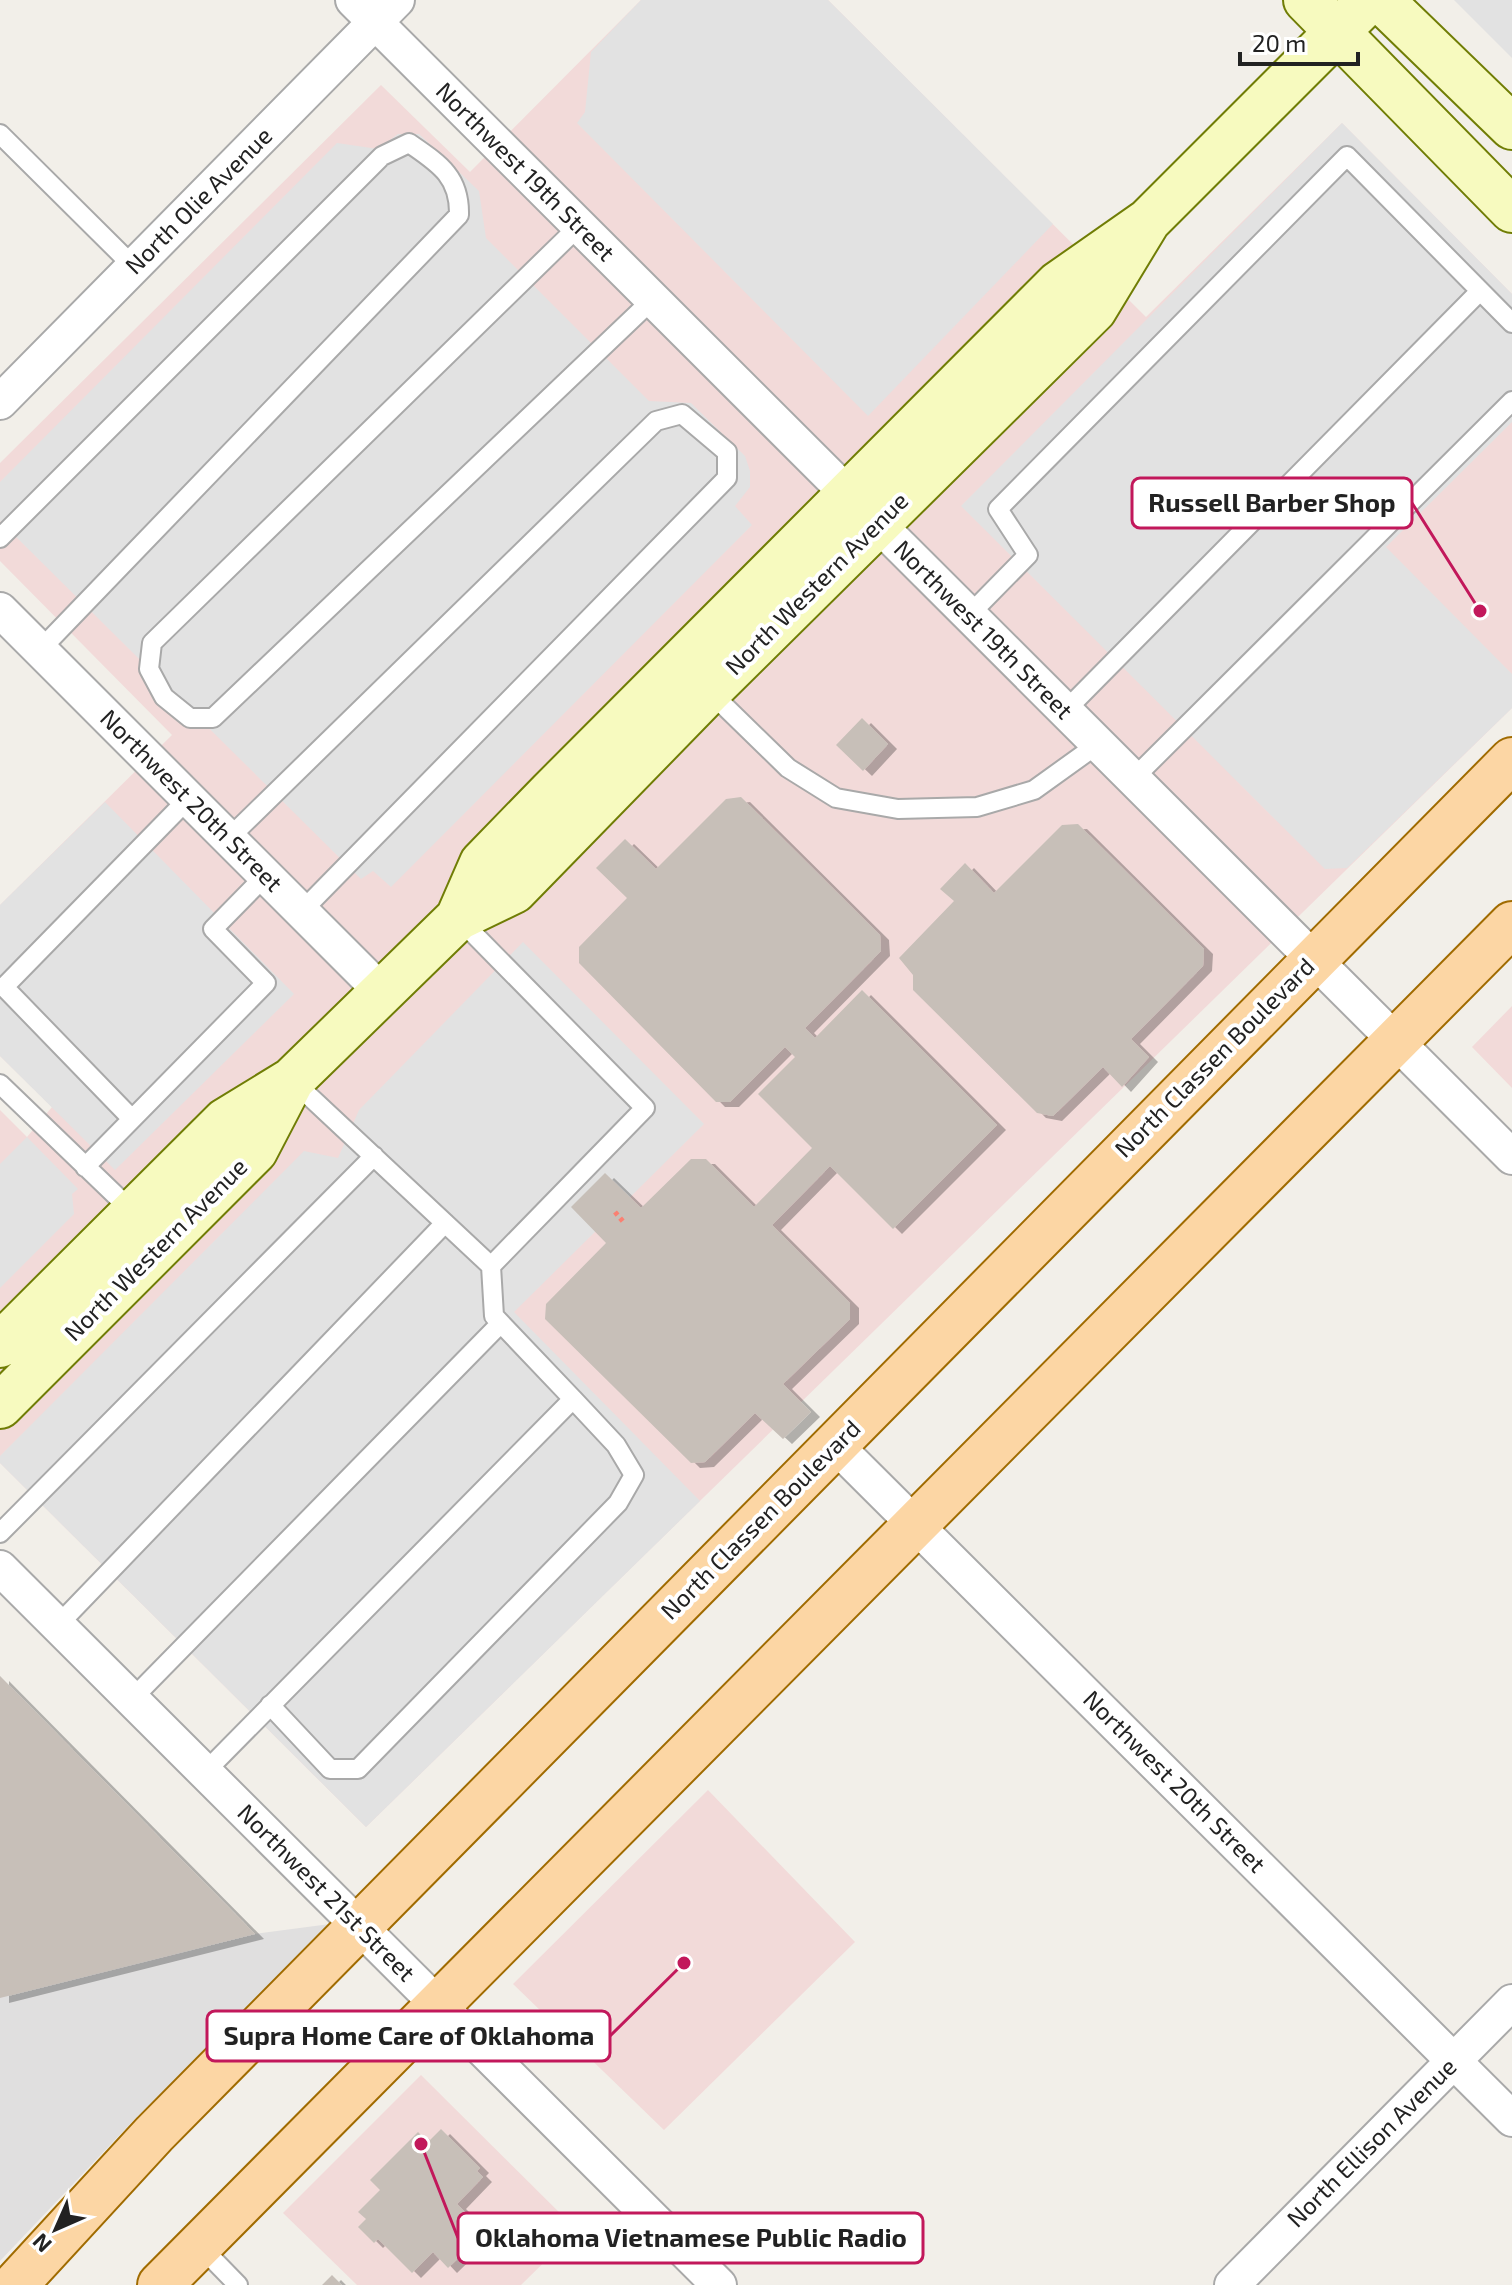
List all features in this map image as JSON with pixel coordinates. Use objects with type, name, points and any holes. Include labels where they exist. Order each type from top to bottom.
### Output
[{"type":"main road","name":"North Classen Boulevard","points":[[15,2285],[154,2134],[1512,760]]},
{"type":"main road","points":[[160,2285],[1512,924]]},
{"type":"street","points":[[1306,0],[1512,210]]},
{"type":"street","name":"North Western Avenue","points":[[0,1345],[225,1121],[292,1080],[458,918],[482,863],[696,677],[863,510],[1058,284],[1148,221],[1369,0]]},
{"type":"street","points":[[1381,0],[1512,127]]},
{"type":"street","name":"Northwest 19th Street","points":[[375,7],[579,226],[1512,1157]]},
{"type":"street","name":"North Olie Avenue","points":[[0,402],[134,267],[375,7]]},
{"type":"street","name":"Northwest 20th Street","points":[[0,610],[382,992]]},
{"type":"street","name":"North Western Avenue","points":[[0,1406],[255,1151],[292,1080]]},
{"type":"street","name":"Northwest 20th Street","points":[[835,1445],[1512,2119]]},
{"type":"street","name":"Northwest 21st Street","points":[[0,1568],[719,2285]]},
{"type":"street","name":"North Ellison Avenue","points":[[1232,2285],[1512,2002]]},
{"type":"lane","points":[[0,134],[134,267]]},
{"type":"lane","points":[[0,538],[382,156],[409,143],[441,165],[460,193],[459,215],[40,650]]},
{"type":"lane","points":[[969,615],[1028,555],[998,509],[1347,156],[1512,323]]},
{"type":"lane","points":[[579,226],[152,643],[149,669],[164,697],[190,718],[213,718],[653,299]]},
{"type":"lane","points":[[1065,711],[1480,291]]},
{"type":"lane","points":[[1133,779],[1512,401]]},
{"type":"lane","points":[[229,838],[656,421],[682,414],[708,432],[727,452],[727,478],[302,911]]},
{"type":"lane","points":[[696,677],[788,768],[836,798],[898,809],[977,807],[1034,790],[1098,744]]},
{"type":"lane","points":[[132,1119],[4,987],[189,798]]},
{"type":"lane","points":[[85,1167],[266,983],[213,929],[266,875]]},
{"type":"lane","points":[[458,918],[645,1108],[491,1266]]},
{"type":"lane","points":[[270,1705],[330,1769],[358,1769],[618,1503],[634,1475],[616,1445],[494,1316],[491,1266],[292,1080]]},
{"type":"lane","points":[[0,1084],[133,1212]]},
{"type":"lane","points":[[0,1533],[374,1156]]},
{"type":"lane","points":[[58,1625],[445,1223]]},
{"type":"lane","points":[[132,1699],[500,1324]]},
{"type":"lane","points":[[205,1772],[573,1399]]},
{"type":"lane","points":[[199,2245],[238,2285]]},
{"type":"path","points":[[615,1212],[625,1224]]},
{"type":"shaded area","points":[[641,0],[828,0],[1146,317],[1342,123],[1512,294],[1512,708],[366,1827],[0,1463],[0,1110],[27,1137],[52,1107],[0,1056],[0,905],[172,735],[0,561],[0,463],[381,85],[470,172]]},
{"type":"shaded area","points":[[641,0],[828,0],[1053,224],[868,416],[577,123],[585,112],[591,52]]},
{"type":"shaded area","points":[[1454,0],[1512,0],[1512,58]]},
{"type":"shaded area","points":[[1342,123],[1512,294],[1512,422],[1386,547],[1512,674],[1512,708],[1347,868],[1325,869],[961,506]]},
{"type":"shaded area","points":[[398,134],[419,134],[479,191],[486,238],[649,401],[691,403],[745,456],[750,471],[750,487],[735,506],[752,525],[391,887],[373,871],[361,879],[0,521],[0,482],[337,143],[378,149]]},
{"type":"shaded area","points":[[105,802],[294,994],[115,1170],[0,1056],[0,905]]},
{"type":"shaded area","points":[[523,942],[704,1124],[514,1312],[700,1501],[366,1827],[0,1463],[0,1456],[304,1151],[338,1158],[359,1110]]},
{"type":"shaded area","points":[[1512,1006],[1512,1088],[1472,1047]]},
{"type":"shaded area","points":[[27,1137],[78,1189],[72,1194],[74,1214],[0,1288],[0,1164]]},
{"type":"shaded area","points":[[0,1676],[254,1934],[330,1924],[131,2123],[0,2261]]},
{"type":"shaded area","points":[[708,1790],[855,1942],[664,2130],[513,1984]]},
{"type":"shaded area","points":[[421,2075],[577,2230],[521,2285],[357,2285],[283,2213]]},
{"type":"building","points":[[862,718],[888,744],[863,771],[836,745]]},
{"type":"building","points":[[741,797],[880,935],[881,951],[805,1028],[815,1038],[862,990],[997,1125],[893,1229],[830,1166],[772,1225],[850,1303],[850,1319],[783,1384],[811,1412],[783,1439],[755,1413],[705,1462],[691,1463],[545,1319],[546,1304],[606,1243],[571,1207],[605,1173],[641,1208],[691,1159],[706,1159],[754,1207],[812,1148],[758,1094],[795,1057],[785,1047],[730,1102],[716,1102],[579,963],[579,947],[627,898],[596,868],[625,839],[656,869],[726,799]]},
{"type":"building","points":[[1078,824],[1204,949],[1203,966],[1131,1039],[1149,1057],[1122,1087],[1103,1067],[1053,1116],[1037,1113],[913,990],[913,975],[899,958],[954,901],[940,889],[965,863],[994,893],[1062,825]]},
{"type":"building","points":[[0,1676],[80,1757],[255,1934],[0,1998]]},
{"type":"building","points":[[441,2129],[480,2168],[477,2171],[483,2177],[457,2204],[485,2232],[448,2268],[433,2252],[412,2273],[378,2239],[374,2243],[358,2227],[366,2219],[358,2212],[380,2190],[370,2180],[418,2132],[428,2142]]},
{"type":"building","points":[[332,2275],[342,2285],[322,2285]]},
{"type":"place","name":"Russell Barber Shop","points":[[1480,611]]},
{"type":"place","name":"Supra Home Care of Oklahoma","points":[[684,1963]]},
{"type":"place","name":"Oklahoma Vietnamese Public Radio","points":[[421,2144]]}]
